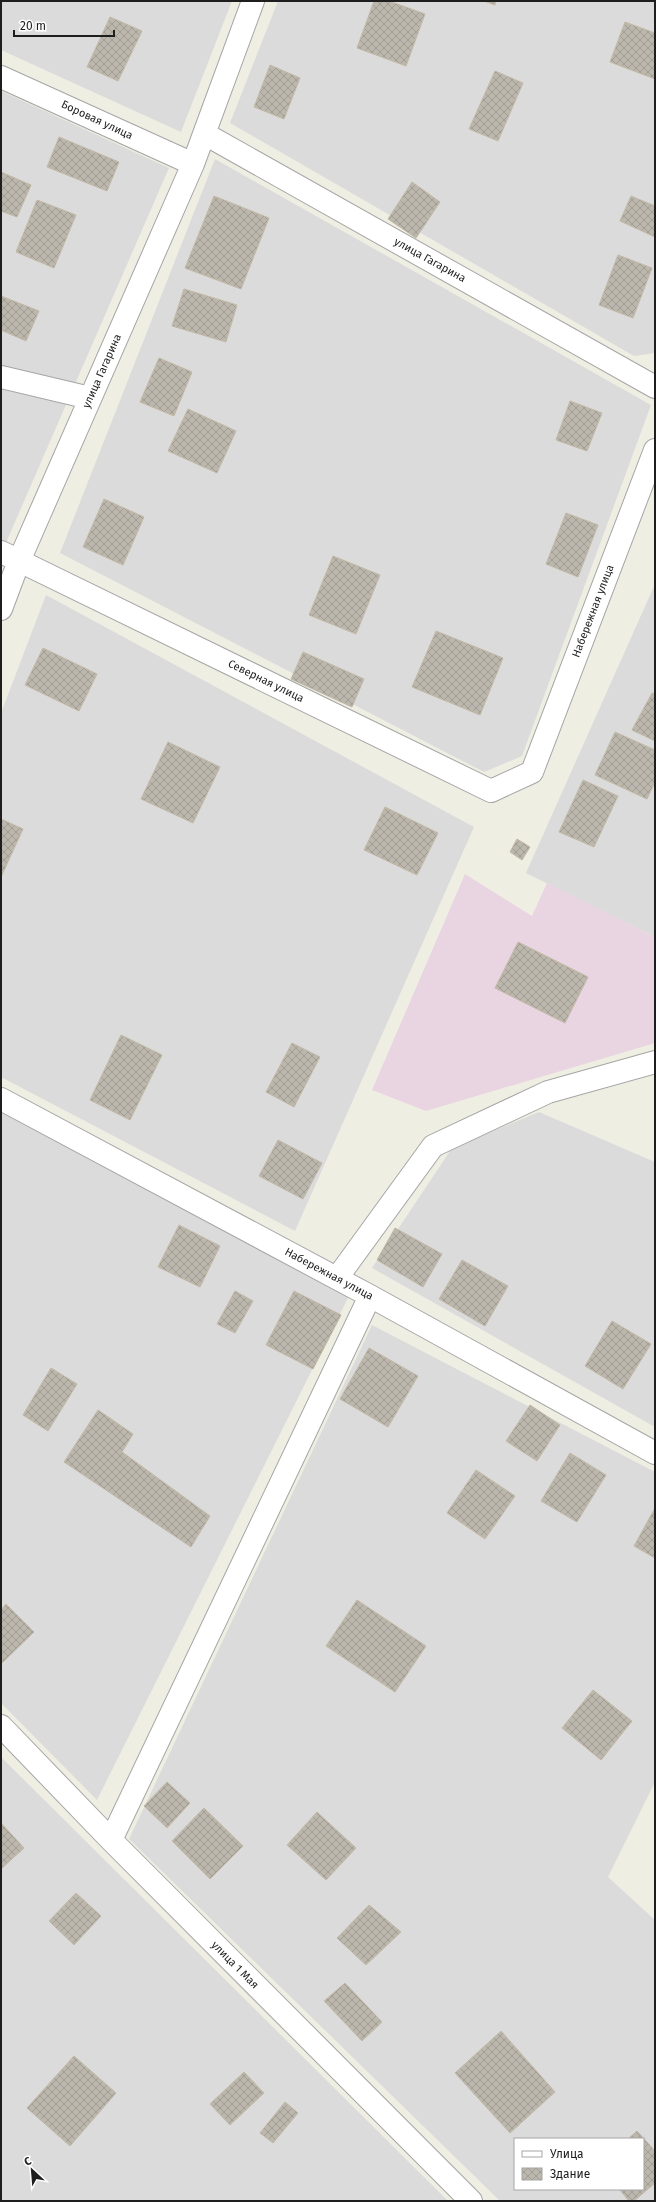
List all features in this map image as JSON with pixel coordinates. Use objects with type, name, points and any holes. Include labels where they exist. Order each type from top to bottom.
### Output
[{"type":"street","name":"улица Гагарина","points":[[1,609],[10,557],[90,398],[193,164],[253,1]]},
{"type":"street","name":"Боровая улица","points":[[1,76],[193,164]]},
{"type":"street","name":"улица Гагарина","points":[[205,134],[655,386]]},
{"type":"street","points":[[1,377],[90,398]]},
{"type":"street","name":"Набережная улица","points":[[532,772],[655,450]]},
{"type":"street","name":"Северная улица","points":[[10,557],[491,791],[532,772]]},
{"type":"street","points":[[337,1278],[433,1146],[548,1092],[655,1062]]},
{"type":"street","name":"Набережная улица","points":[[1,1099],[337,1278],[655,1453]]},
{"type":"street","points":[[111,1840],[370,1296]]},
{"type":"street","name":"улица 1 Мая","points":[[1,1726],[111,1840],[471,2201]]},
{"type":"shaded area","points":[[1,1],[232,1],[181,132],[1,50]]},
{"type":"shaded area","points":[[278,1],[655,1],[655,353],[634,356],[230,123]]},
{"type":"shaded area","points":[[1,91],[169,168],[5,545],[1,543]]},
{"type":"shaded area","points":[[215,159],[651,405],[522,756],[484,772],[60,553]]},
{"type":"shaded area","points":[[655,584],[655,937],[526,873]]},
{"type":"shaded area","points":[[46,595],[474,827],[295,1231],[1,1077],[1,713]]},
{"type":"shaded area","points":[[465,874],[532,916],[547,883],[655,937],[655,1043],[426,1111],[372,1090]]},
{"type":"shaded area","points":[[1,1111],[351,1292],[97,1800],[1,1703]]},
{"type":"shaded area","points":[[539,1112],[655,1162],[655,1427],[372,1268],[452,1148]]},
{"type":"shaded area","points":[[372,1325],[655,1472],[655,1782],[608,1877],[655,1920],[655,2201],[500,2201],[129,1839]]},
{"type":"shaded area","points":[[1,1757],[448,2201],[1,2201]]},
{"type":"building","points":[[374,1],[389,1],[425,14],[406,66],[357,48]]},
{"type":"building","points":[[484,1],[496,1],[495,5]]},
{"type":"building","points":[[110,17],[142,31],[118,81],[87,67]]},
{"type":"building","points":[[625,22],[655,33],[655,79],[610,62]]},
{"type":"building","points":[[270,65],[300,78],[284,119],[254,107]]},
{"type":"building","points":[[495,71],[523,83],[498,141],[469,129]]},
{"type":"building","points":[[59,137],[119,162],[107,191],[47,167]]},
{"type":"building","points":[[1,172],[31,185],[17,217],[1,211]]},
{"type":"building","points":[[412,182],[440,202],[416,238],[388,219]]},
{"type":"building","points":[[214,196],[269,218],[241,289],[185,268]]},
{"type":"building","points":[[631,196],[655,206],[655,237],[620,221]]},
{"type":"building","points":[[37,200],[76,215],[54,268],[16,252]]},
{"type":"building","points":[[618,255],[652,268],[633,318],[599,305]]},
{"type":"building","points":[[184,289],[237,305],[226,342],[172,326]]},
{"type":"building","points":[[1,296],[39,311],[26,341],[1,330]]},
{"type":"building","points":[[159,358],[192,372],[174,416],[140,402]]},
{"type":"building","points":[[570,401],[602,413],[587,451],[556,440]]},
{"type":"building","points":[[188,409],[236,431],[217,473],[168,451]]},
{"type":"building","points":[[104,499],[144,517],[123,565],[83,547]]},
{"type":"building","points":[[566,513],[598,525],[578,577],[546,564]]},
{"type":"building","points":[[333,556],[380,575],[356,634],[309,615]]},
{"type":"building","points":[[436,631],[503,658],[480,715],[412,687]]},
{"type":"building","points":[[43,648],[97,674],[79,711],[25,685]]},
{"type":"building","points":[[303,652],[364,679],[352,707],[291,679]]},
{"type":"building","points":[[652,693],[655,694],[655,741],[632,730]]},
{"type":"building","points":[[615,732],[655,750],[655,782],[647,799],[595,775]]},
{"type":"building","points":[[168,742],[220,767],[193,823],[141,799]]},
{"type":"building","points":[[583,780],[618,796],[594,847],[559,832]]},
{"type":"building","points":[[385,807],[438,833],[417,875],[364,850]]},
{"type":"building","points":[[1,819],[23,829],[1,877]]},
{"type":"building","points":[[517,839],[530,847],[522,860],[510,852]]},
{"type":"building","points":[[518,942],[588,977],[565,1023],[495,988]]},
{"type":"building","points":[[121,1035],[162,1055],[130,1120],[90,1100]]},
{"type":"building","points":[[292,1043],[320,1057],[294,1107],[266,1092]]},
{"type":"building","points":[[278,1140],[322,1163],[303,1199],[259,1176]]},
{"type":"building","points":[[179,1225],[220,1246],[200,1287],[158,1267]]},
{"type":"building","points":[[395,1228],[442,1254],[423,1287],[377,1260]]},
{"type":"building","points":[[462,1260],[508,1286],[485,1326],[439,1299]]},
{"type":"building","points":[[235,1291],[253,1301],[235,1333],[217,1324]]},
{"type":"building","points":[[294,1291],[341,1315],[313,1369],[266,1345]]},
{"type":"building","points":[[612,1321],[651,1344],[623,1389],[585,1366]]},
{"type":"building","points":[[369,1348],[418,1376],[388,1427],[340,1399]]},
{"type":"building","points":[[51,1368],[77,1384],[48,1431],[23,1415]]},
{"type":"building","points":[[530,1405],[560,1425],[537,1461],[506,1441]]},
{"type":"building","points":[[98,1410],[133,1434],[122,1452],[210,1516],[191,1547],[64,1462]]},
{"type":"building","points":[[570,1453],[606,1475],[577,1522],[541,1501]]},
{"type":"building","points":[[476,1470],[515,1496],[485,1539],[447,1513]]},
{"type":"building","points":[[655,1508],[655,1558],[634,1546]]},
{"type":"building","points":[[357,1600],[426,1646],[395,1692],[326,1646]]},
{"type":"building","points":[[6,1604],[34,1632],[2,1663],[1,1610]]},
{"type":"building","points":[[593,1690],[632,1721],[601,1760],[562,1728]]},
{"type":"building","points":[[167,1782],[190,1803],[167,1828],[144,1806]]},
{"type":"building","points":[[204,1808],[243,1846],[210,1879],[172,1841]]},
{"type":"building","points":[[317,1812],[356,1848],[326,1880],[287,1845]]},
{"type":"building","points":[[1,1823],[24,1848],[1,1869]]},
{"type":"building","points":[[76,1893],[101,1916],[74,1945],[49,1921]]},
{"type":"building","points":[[369,1905],[401,1932],[366,1965],[337,1938]]},
{"type":"building","points":[[345,1983],[382,2022],[362,2041],[324,2001]]},
{"type":"building","points":[[501,2031],[555,2092],[510,2133],[455,2073]]},
{"type":"building","points":[[74,2056],[116,2093],[70,2146],[27,2108]]},
{"type":"building","points":[[244,2072],[264,2093],[230,2125],[210,2104]]},
{"type":"building","points":[[285,2102],[298,2113],[273,2143],[260,2133]]},
{"type":"building","points":[[637,2131],[643,2138],[629,2138]]},
{"type":"building","points":[[644,2139],[655,2151],[655,2183],[634,2201],[629,2201],[620,2190],[644,2190]]}]
